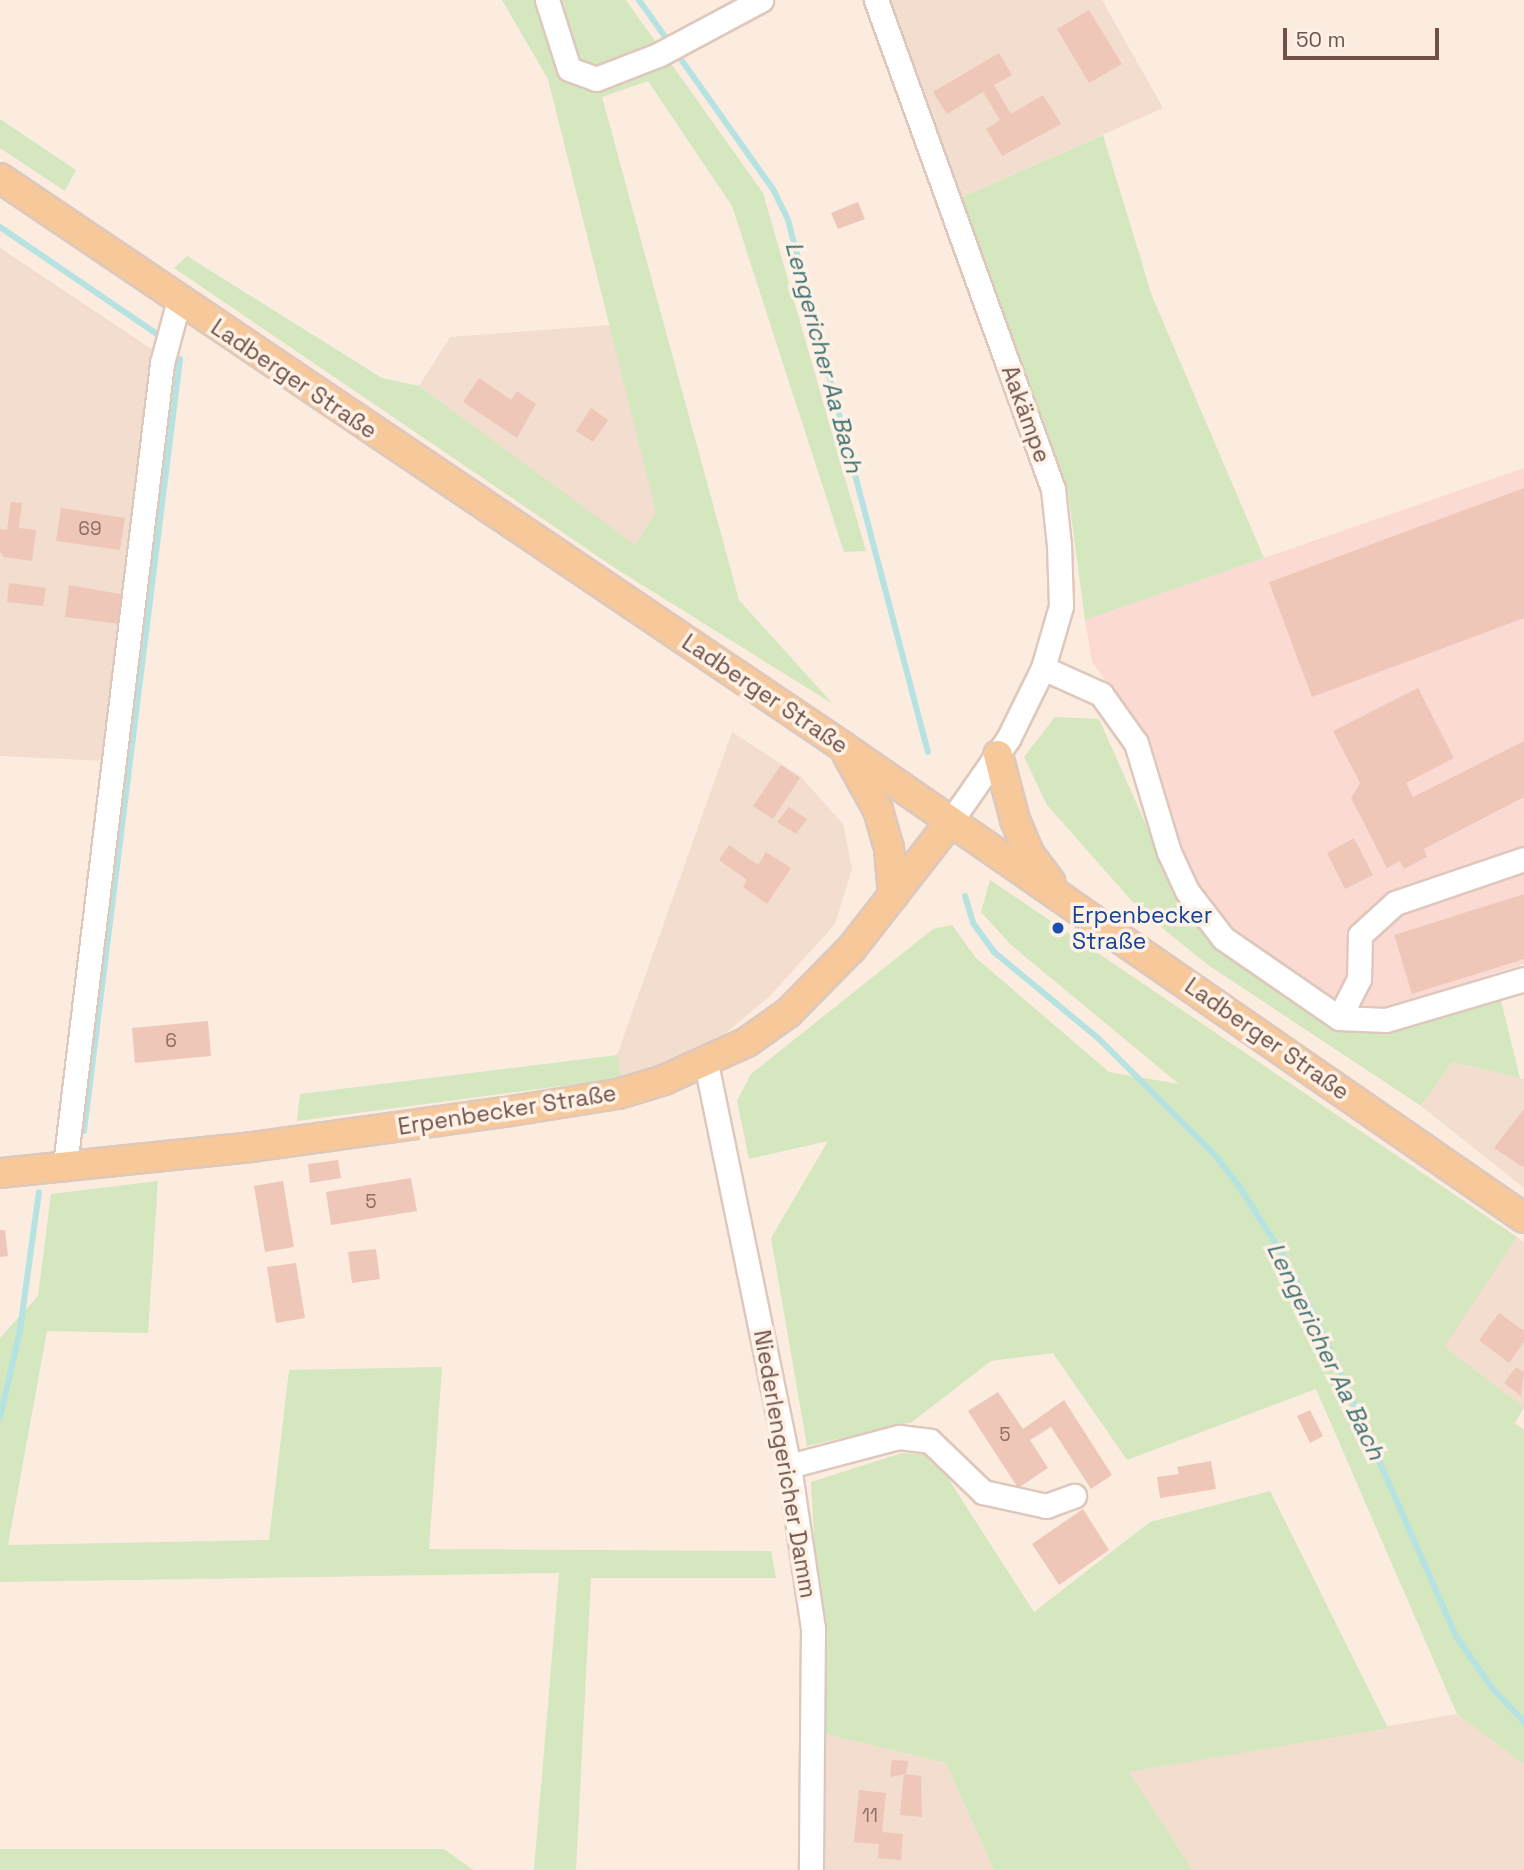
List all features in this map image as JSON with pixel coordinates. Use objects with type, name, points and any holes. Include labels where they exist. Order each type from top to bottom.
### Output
[{"type":"main road","name":"Ladberger Straße","points":[[0,178],[842,746],[1524,1218]]},
{"type":"main road","points":[[842,746],[877,810],[889,848],[893,896]]},
{"type":"main road","points":[[998,755],[1015,820],[1030,855],[1059,895]]},
{"type":"main road","name":"Erpenbecker Straße","points":[[0,1173],[252,1147],[570,1102],[618,1094],[706,1063],[789,1012],[825,979],[951,821]]},
{"type":"street","points":[[547,0],[569,69],[596,79],[658,55],[761,0]]},
{"type":"street","name":"Aakämpe","points":[[876,0],[1054,489],[1061,606],[1043,668],[1030,702],[998,755],[951,821]]},
{"type":"street","points":[[65,1165],[162,363],[179,300]]},
{"type":"street","points":[[1043,668],[1101,694],[1136,743],[1169,852],[1187,891],[1223,938],[1339,1018],[1386,1020],[1524,979]]},
{"type":"street","points":[[1339,1018],[1359,979],[1360,935],[1395,903],[1524,859]]},
{"type":"street","name":"Niederlengericher Damm","points":[[706,1063],[789,1466],[813,1628],[811,1870]]},
{"type":"street","points":[[789,1466],[899,1437],[930,1441],[983,1492],[1046,1506],[1074,1496]]},
{"type":"shaded area","points":[[886,0],[1102,0],[1163,108],[962,197]]},
{"type":"shaded area","points":[[0,248],[156,352],[107,761],[0,756]]},
{"type":"shaded area","points":[[610,325],[656,512],[635,546],[419,386],[450,337]]},
{"type":"shaded area","points":[[1524,468],[1524,964],[1387,1007],[1345,1008],[1228,933],[1195,891],[1176,847],[1142,731],[1092,662],[1085,620]]},
{"type":"shaded area","points":[[732,732],[800,776],[843,824],[852,869],[835,924],[770,996],[710,1046],[622,1078],[617,1055]]},
{"type":"shaded area","points":[[1452,1062],[1524,1079],[1524,1188],[1421,1106]]},
{"type":"shaded area","points":[[1517,1237],[1524,1242],[1524,1407],[1443,1347]]},
{"type":"shaded area","points":[[1457,1714],[1524,1764],[1524,1870],[1193,1870],[1129,1772]]},
{"type":"shaded area","points":[[825,1734],[946,1763],[994,1870],[824,1870]]},
{"type":"green space","points":[[502,0],[626,0],[763,193],[866,551],[844,552],[732,206],[648,81],[602,97],[739,600],[833,704],[615,568],[174,268],[187,256],[382,378],[419,386],[635,545],[656,512],[548,79]]},
{"type":"green space","points":[[0,119],[76,170],[65,191],[0,148]]},
{"type":"green space","points":[[1103,135],[1152,296],[1264,558],[1085,620],[1068,492],[962,197]]},
{"type":"green space","points":[[1055,717],[1099,719],[1159,854],[1219,943],[1264,983],[1338,1032],[1401,1025],[1500,997],[1520,1078],[1452,1062],[1421,1106],[1208,965],[1139,909],[1047,805],[1024,757]]},
{"type":"green space","points":[[990,880],[1517,1237],[1444,1347],[1524,1407],[1515,1423],[1524,1430],[1524,1764],[1457,1714],[1316,1389],[1127,1460],[1053,1353],[991,1361],[912,1422],[807,1446],[771,1238],[828,1141],[749,1159],[737,1101],[751,1074],[933,929],[952,925],[976,958],[1109,1072],[1179,1084],[1011,945],[981,912]]},
{"type":"green space","points":[[617,1055],[622,1078],[297,1121],[300,1094]]},
{"type":"green space","points":[[158,1181],[148,1333],[47,1331],[8,1545],[269,1540],[289,1370],[442,1367],[429,1549],[771,1551],[776,1578],[591,1578],[576,1870],[534,1870],[559,1573],[0,1582],[0,1338],[38,1296],[51,1194]]},
{"type":"green space","points":[[902,1453],[933,1455],[1034,1612],[1150,1522],[1270,1491],[1388,1728],[1129,1772],[1193,1870],[994,1870],[946,1763],[825,1734],[811,1482]]},
{"type":"green space","points":[[0,1849],[444,1849],[473,1870],[0,1870]]},
{"type":"building","points":[[1089,10],[1122,64],[1089,83],[1057,29]]},
{"type":"building","points":[[999,53],[1012,75],[994,85],[1011,114],[1043,95],[1061,124],[1002,156],[986,129],[1000,120],[983,92],[947,114],[933,92]]},
{"type":"building","points":[[858,202],[865,219],[838,229],[831,213]]},
{"type":"building","points":[[479,378],[511,400],[517,391],[536,404],[517,438],[463,402]]},
{"type":"building","points":[[591,408],[608,420],[593,442],[576,431]]},
{"type":"building","points":[[1524,488],[1524,618],[1312,697],[1269,582]]},
{"type":"building","points":[[11,502],[22,503],[19,528],[36,530],[32,561],[4,557],[0,551],[0,529],[7,530]]},
{"type":"building","points":[[61,508],[125,518],[120,550],[56,541]]},
{"type":"building","points":[[9,583],[46,588],[43,606],[7,602]]},
{"type":"building","points":[[69,585],[125,595],[121,624],[65,617]]},
{"type":"building","points":[[1418,688],[1454,758],[1406,783],[1413,797],[1524,741],[1524,797],[1424,849],[1427,857],[1404,869],[1400,861],[1387,868],[1351,798],[1360,783],[1333,731]]},
{"type":"building","points":[[781,765],[800,778],[773,819],[753,806]]},
{"type":"building","points":[[789,807],[807,819],[796,834],[777,822]]},
{"type":"building","points":[[1354,838],[1373,875],[1345,889],[1327,853]]},
{"type":"building","points":[[729,845],[758,865],[766,852],[791,868],[767,904],[743,887],[747,880],[719,860]]},
{"type":"building","points":[[1524,894],[1524,959],[1412,994],[1394,935]]},
{"type":"building","points":[[208,1021],[211,1056],[135,1063],[132,1028]]},
{"type":"building","points":[[1524,1109],[1524,1166],[1523,1167],[1494,1148]]},
{"type":"building","points":[[338,1160],[341,1178],[310,1183],[308,1164]]},
{"type":"building","points":[[411,1178],[417,1211],[331,1225],[326,1192]]},
{"type":"building","points":[[283,1181],[294,1247],[265,1252],[254,1186]]},
{"type":"building","points":[[0,1230],[5,1230],[8,1256],[0,1257]]},
{"type":"building","points":[[376,1249],[380,1279],[352,1283],[348,1252]]},
{"type":"building","points":[[296,1263],[305,1318],[276,1323],[267,1267]]},
{"type":"building","points":[[1499,1313],[1524,1331],[1524,1342],[1509,1363],[1479,1340]]},
{"type":"building","points":[[1516,1367],[1524,1372],[1521,1396],[1504,1383]]},
{"type":"building","points":[[998,1392],[1023,1429],[1064,1400],[1112,1475],[1091,1489],[1051,1427],[1030,1440],[1048,1468],[1018,1488],[968,1411]]},
{"type":"building","points":[[1310,1410],[1323,1436],[1310,1443],[1297,1416]]},
{"type":"building","points":[[1211,1461],[1216,1489],[1160,1498],[1157,1477],[1179,1474],[1177,1467]]},
{"type":"building","points":[[1083,1509],[1109,1550],[1059,1585],[1032,1544]]},
{"type":"building","points":[[892,1760],[908,1761],[906,1774],[890,1777]]},
{"type":"building","points":[[904,1774],[921,1776],[922,1817],[900,1815]]},
{"type":"building","points":[[859,1790],[886,1793],[882,1832],[903,1834],[901,1860],[878,1858],[879,1844],[854,1842]]},
{"type":"waterway","name":"Lengericher Aa Bach","points":[[639,0],[773,189],[788,220],[928,752]]},
{"type":"waterway","points":[[0,227],[157,334]]},
{"type":"waterway","points":[[84,1131],[180,359]]},
{"type":"waterway","name":"Lengericher Aa Bach","points":[[965,896],[973,923],[994,952],[1098,1038],[1214,1154],[1238,1185],[1282,1253],[1319,1324],[1456,1636],[1492,1688],[1524,1722]]},
{"type":"waterway","points":[[0,1418],[20,1330],[39,1192]]},
{"type":"place","name":"Erpenbecker Straße","points":[[1058,928]]}]
